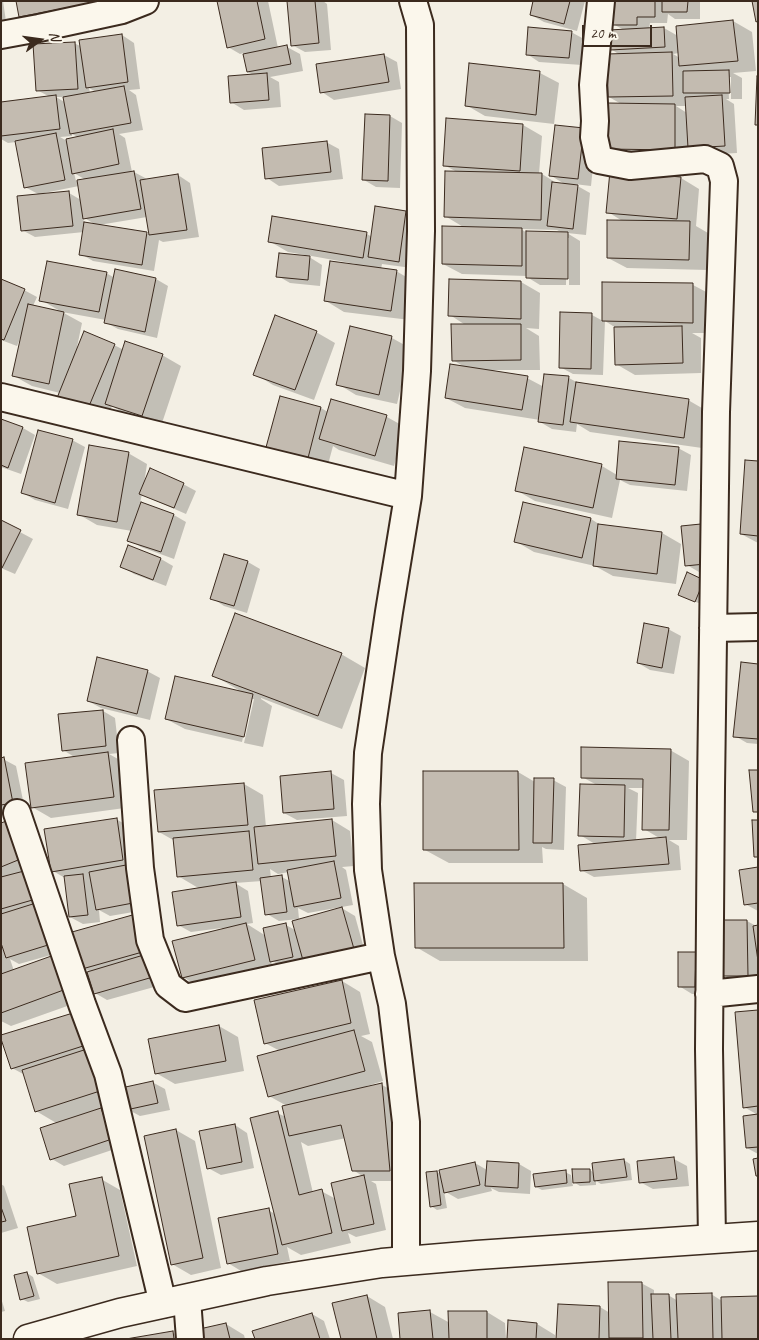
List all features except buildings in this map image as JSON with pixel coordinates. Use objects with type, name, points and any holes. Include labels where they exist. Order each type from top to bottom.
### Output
[{"type":"street","points":[[1,35],[122,10],[145,1]]},
{"type":"street","points":[[406,1262],[406,1122],[392,1004],[381,956],[368,870],[366,804],[368,754],[408,496],[417,371],[421,230],[420,25],[413,1]]},
{"type":"street","points":[[601,1],[593,84],[594,137],[599,160],[630,166],[706,160],[720,166],[724,181],[716,412],[713,628],[709,994],[712,1239]]},
{"type":"street","points":[[1,397],[408,496]]},
{"type":"street","points":[[713,628],[758,627]]},
{"type":"street","points":[[131,740],[140,868],[150,940],[168,985],[185,998],[381,956]]},
{"type":"street","points":[[18,813],[82,1004],[108,1074],[175,1301],[190,1339]]},
{"type":"street","points":[[709,994],[758,989]]},
{"type":"street","points":[[28,1339],[120,1313],[266,1281],[382,1264],[477,1255],[758,1236]]}]
